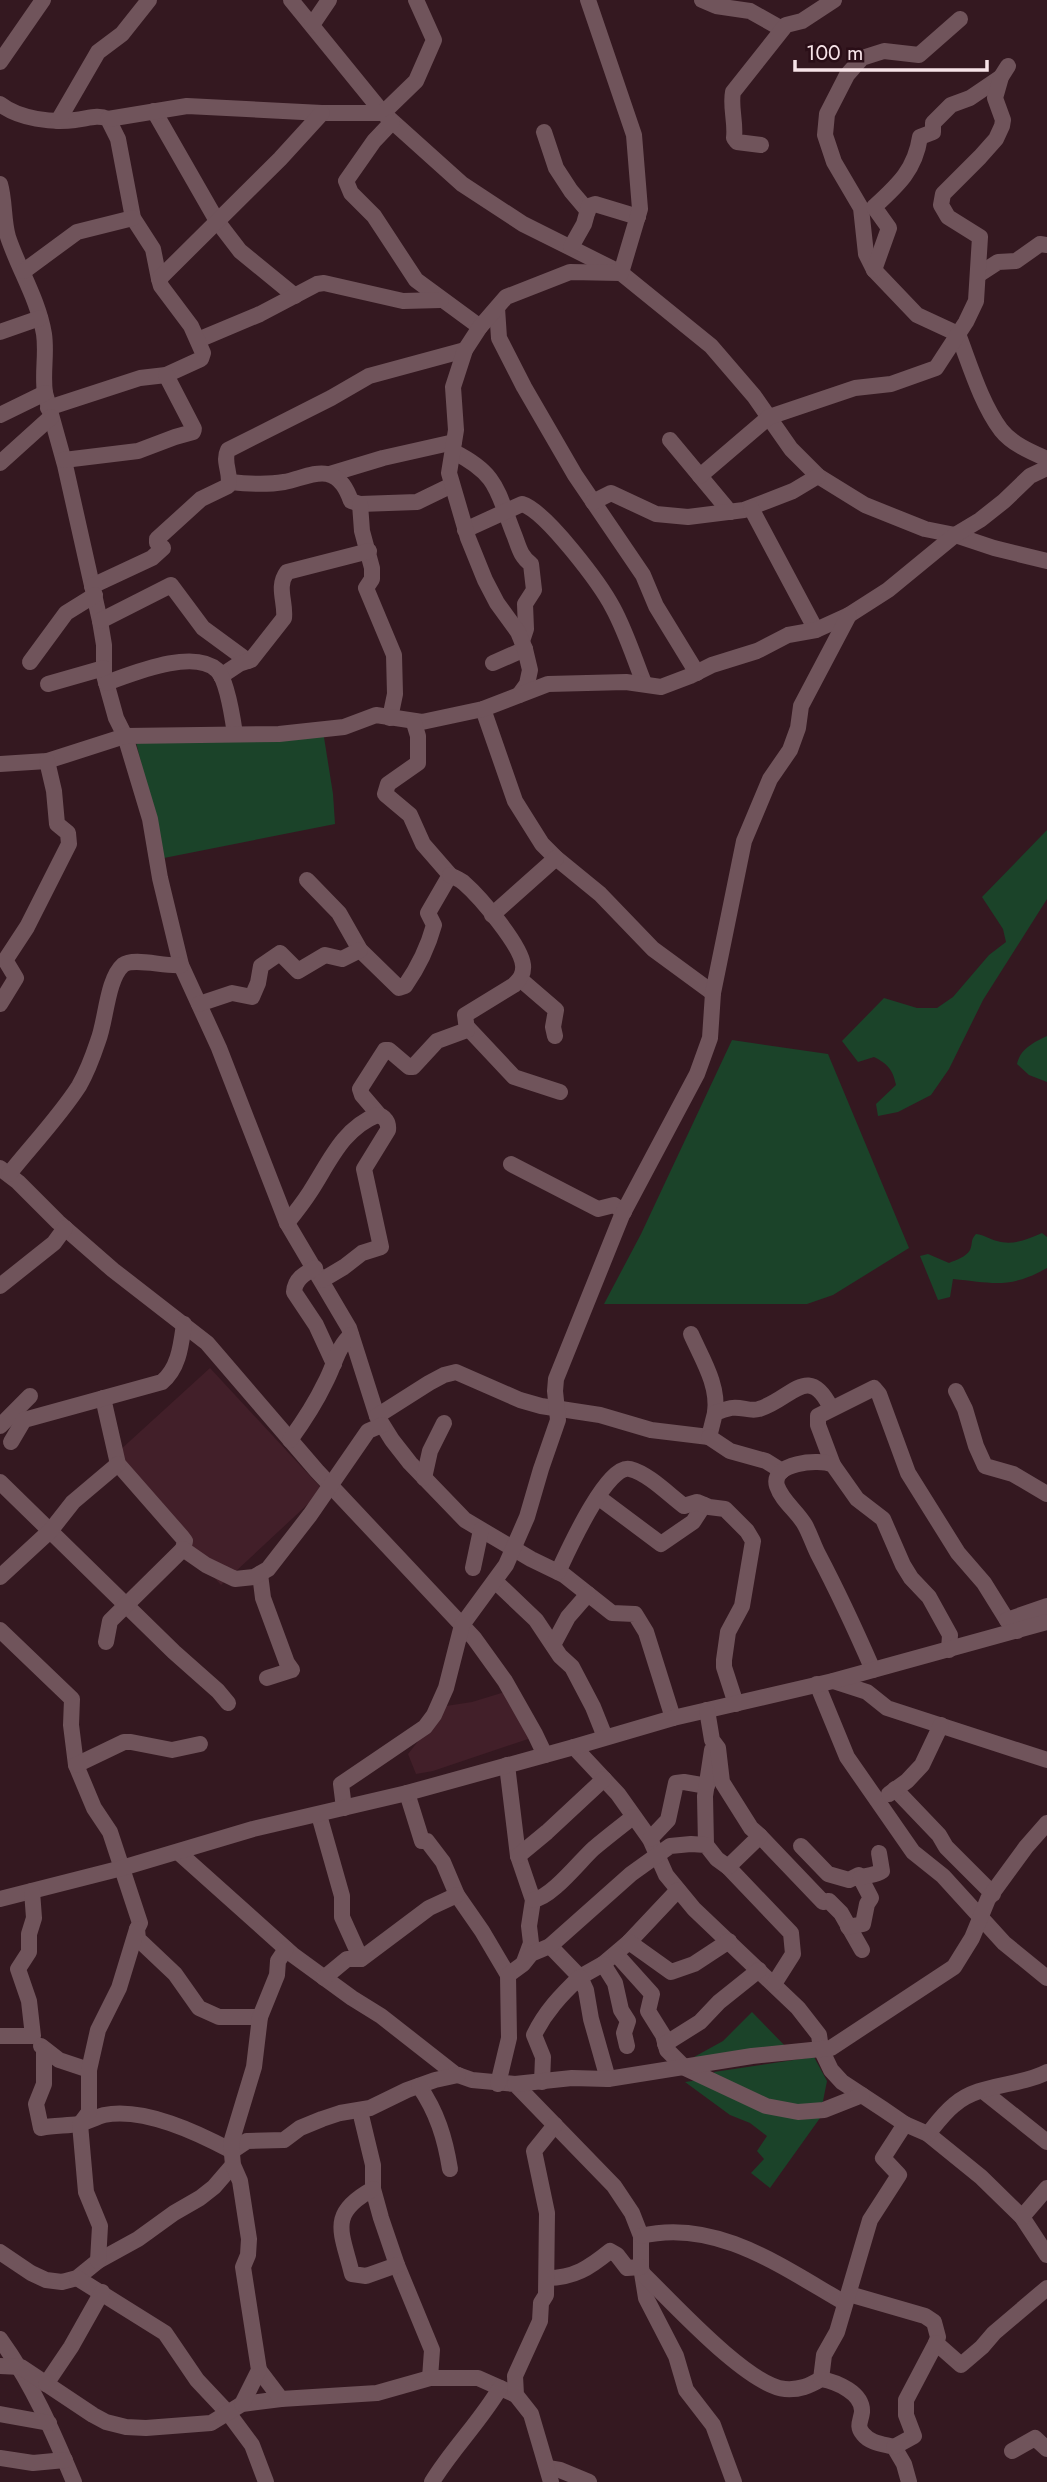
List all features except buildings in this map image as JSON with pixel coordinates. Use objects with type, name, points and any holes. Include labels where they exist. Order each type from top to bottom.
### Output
[{"type":"street","points":[[0,62],[43,0]]},
{"type":"street","points":[[58,121],[98,52],[122,34],[149,0]]},
{"type":"street","points":[[291,0],[388,117],[452,175],[487,201],[537,231],[621,273],[711,346],[769,417],[791,449],[818,477],[865,505],[925,529],[1047,561]]},
{"type":"street","points":[[312,25],[329,0]]},
{"type":"street","points":[[416,0],[434,40],[416,81],[388,117],[346,181],[351,193],[374,216],[416,280],[480,327]]},
{"type":"street","points":[[588,0],[634,135],[639,178],[638,217],[621,273]]},
{"type":"street","points":[[702,0],[716,6],[750,11],[782,29]]},
{"type":"street","points":[[761,145],[737,142],[734,138],[733,92],[786,25],[802,21],[834,0]]},
{"type":"street","points":[[960,19],[919,55],[884,51],[862,58],[847,75],[827,114],[825,135],[834,162],[861,208],[866,254],[874,270],[917,315],[958,334],[985,401],[1002,431],[1025,450],[1047,459]]},
{"type":"street","points":[[700,476],[769,417],[855,388],[891,384],[936,368],[976,300],[978,275],[979,237],[948,217],[941,205],[943,194],[996,139],[1003,120],[995,98],[1005,71],[970,98],[951,105],[933,123],[933,132],[920,137],[917,155],[901,182],[874,207],[889,228],[874,270]]},
{"type":"street","points":[[0,104],[16,113],[58,121],[99,116],[108,119],[187,106],[388,117]]},
{"type":"street","points":[[154,111],[217,221],[240,251],[295,296]]},
{"type":"street","points":[[159,279],[280,159],[322,113]]},
{"type":"street","points":[[0,415],[48,406],[140,378],[166,375],[201,359],[203,353],[198,340],[191,326],[161,286],[153,249],[133,218],[118,139],[108,119]]},
{"type":"street","points":[[544,131],[556,168],[588,211]]},
{"type":"street","points":[[0,184],[8,235],[40,318],[46,351],[43,382],[64,460],[100,621],[105,675],[116,718],[125,736],[150,820],[181,965],[236,1090],[287,1223],[340,1310],[379,1420],[392,1440],[453,1508],[481,1530],[558,1572],[612,1613],[629,1613],[639,1619],[646,1632],[673,1718]]},
{"type":"street","points":[[571,247],[584,225],[589,206],[595,204],[638,217]]},
{"type":"street","points":[[24,271],[77,232],[133,218]]},
{"type":"street","points":[[978,275],[998,262],[1016,261],[1040,244],[1047,245]]},
{"type":"street","points":[[519,695],[527,684],[530,670],[524,645],[485,580],[465,530],[449,473],[456,430],[453,387],[464,351],[480,327],[513,293],[570,272],[621,273]]},
{"type":"street","points":[[198,340],[260,314],[317,284],[324,283],[403,301],[441,300]]},
{"type":"street","points":[[497,308],[497,326],[503,346],[524,387],[593,502],[643,575],[656,606],[697,673]]},
{"type":"street","points":[[0,332],[40,318]]},
{"type":"street","points":[[230,482],[225,456],[228,450],[369,376],[464,351]]},
{"type":"street","points":[[64,460],[138,451],[193,432],[194,429],[166,375]]},
{"type":"street","points":[[0,463],[48,406]]},
{"type":"street","points":[[670,440],[730,512]]},
{"type":"street","points":[[230,482],[254,485],[282,482],[330,474],[383,458],[454,447],[488,474],[499,491],[523,558],[531,564],[534,590],[525,604],[524,645]]},
{"type":"street","points":[[0,764],[47,761],[125,736],[264,735],[324,730],[344,727],[376,715],[414,723],[482,709],[548,684],[583,681],[644,683],[661,687],[712,665],[757,651],[788,635],[816,630],[849,615],[888,590],[955,535],[980,520],[1030,476],[1047,468]]},
{"type":"street","points":[[330,474],[346,487],[351,501],[360,504],[417,502],[452,485]]},
{"type":"street","points":[[593,502],[611,492],[656,514],[688,517],[751,508],[793,491],[818,477]]},
{"type":"street","points":[[30,662],[66,613],[93,591],[152,558],[163,548],[157,539],[174,522],[201,499],[224,489],[230,482]]},
{"type":"street","points":[[360,504],[362,531],[369,551],[372,579],[366,588],[394,654],[395,694],[390,718]]},
{"type":"street","points":[[465,530],[522,504],[547,520],[612,605],[644,683]]},
{"type":"street","points":[[751,508],[816,630]]},
{"type":"street","points":[[220,676],[239,663],[248,662],[284,618],[281,587],[287,572],[369,551]]},
{"type":"street","points":[[100,621],[171,585],[203,628],[248,662]]},
{"type":"street","points":[[344,1808],[341,1784],[425,1727],[434,1715],[446,1688],[462,1625],[496,1582],[514,1549],[558,1420],[556,1379],[624,1212],[696,1074],[710,1038],[713,993],[744,841],[770,779],[790,750],[798,728],[801,706],[849,615]]},
{"type":"street","points":[[493,663],[524,645]]},
{"type":"street","points":[[48,684],[172,662],[206,664],[220,676],[235,734]]},
{"type":"street","points":[[482,709],[515,801],[542,844],[556,859],[600,894],[653,949],[713,993]]},
{"type":"street","points":[[414,723],[418,736],[418,763],[388,784],[385,794],[410,815],[424,844],[450,875],[461,880],[475,894],[514,944],[523,962],[524,969],[514,985],[464,1018],[468,1028],[514,1077],[560,1093]]},
{"type":"street","points":[[0,1004],[16,978],[6,963],[6,958],[27,927],[69,844],[68,833],[57,824],[54,791],[47,761]]},
{"type":"street","points":[[492,915],[556,859]]},
{"type":"street","points":[[307,880],[339,913],[360,950],[399,988],[405,986],[424,956],[435,925],[428,913],[450,875]]},
{"type":"street","points":[[199,1004],[232,993],[252,998],[261,966],[279,953],[298,971],[325,955],[342,959],[360,950]]},
{"type":"street","points":[[181,965],[169,967],[132,961],[119,970],[112,984],[99,1041],[83,1079],[70,1098],[5,1171],[113,1270],[207,1343],[330,1485],[462,1625],[499,1672],[536,1734],[545,1755]]},
{"type":"street","points":[[520,979],[555,1010],[555,1036]]},
{"type":"street","points":[[334,1364],[316,1325],[295,1292],[300,1278],[344,1267],[362,1253],[381,1247],[364,1169],[388,1130],[387,1121],[362,1095],[360,1089],[385,1050],[389,1050],[411,1068],[437,1041],[468,1028]]},
{"type":"street","points":[[287,1223],[310,1194],[339,1144],[371,1118],[380,1116]]},
{"type":"street","points":[[511,1164],[598,1209],[614,1205],[624,1212]]},
{"type":"street","points":[[0,1286],[54,1243],[65,1228]]},
{"type":"street","points":[[11,1442],[24,1420],[162,1382],[169,1376],[180,1352],[184,1324]]},
{"type":"street","points":[[691,1334],[717,1399],[709,1437]]},
{"type":"street","points":[[290,1440],[309,1415],[341,1346],[351,1335]]},
{"type":"street","points":[[183,1549],[215,1570],[235,1579],[243,1580],[268,1569],[288,1545],[368,1431],[379,1420],[438,1378],[456,1372],[520,1400],[557,1410],[600,1415],[662,1432],[709,1437],[730,1451],[766,1461],[782,1471]]},
{"type":"street","points":[[715,1413],[732,1408],[757,1410],[778,1402],[804,1384],[820,1390],[831,1408]]},
{"type":"street","points":[[949,1650],[950,1635],[929,1597],[902,1565],[883,1519],[857,1499],[833,1465],[817,1420],[831,1408],[869,1390],[876,1390],[908,1473],[947,1536],[984,1583],[1012,1625]]},
{"type":"street","points":[[956,1391],[985,1466],[1013,1474],[1047,1494]]},
{"type":"street","points":[[0,1426],[30,1396]]},
{"type":"street","points":[[103,1398],[118,1464],[185,1541],[183,1549],[110,1621],[106,1642]]},
{"type":"street","points":[[424,1478],[430,1451],[444,1423]]},
{"type":"street","points":[[833,1465],[804,1461],[782,1471],[776,1480],[792,1511],[806,1528],[842,1599],[873,1670]]},
{"type":"street","points":[[0,1577],[51,1530],[74,1502],[118,1464]]},
{"type":"street","points":[[558,1572],[598,1497],[613,1475],[627,1468],[647,1478],[684,1506],[696,1502],[724,1510],[747,1531],[753,1541],[742,1606],[728,1632],[724,1664],[736,1704]]},
{"type":"street","points":[[0,1482],[228,1703]]},
{"type":"street","points":[[598,1497],[661,1544],[693,1522],[704,1505]]},
{"type":"street","points":[[473,1568],[481,1530]]},
{"type":"street","points":[[260,1574],[263,1598],[292,1670],[267,1678]]},
{"type":"street","points":[[496,1582],[540,1625],[579,1678],[605,1737]]},
{"type":"street","points":[[553,1645],[568,1617],[588,1594]]},
{"type":"street","points":[[0,1899],[122,1868],[253,1829],[407,1793],[673,1718],[949,1650],[1012,1625],[1047,1606]]},
{"type":"street","points":[[1012,1625],[1047,1622]]},
{"type":"street","points":[[0,1630],[72,1699],[71,1725],[76,1765],[94,1808],[110,1832],[140,1923],[121,1981],[98,2030],[89,2070],[89,2112],[80,2124],[86,2192],[100,2226],[98,2261]]},
{"type":"street","points":[[825,1682],[869,1693],[887,1708],[1047,1760]]},
{"type":"street","points":[[825,1682],[847,1757],[913,1852],[943,1876],[981,1919],[1030,1966],[1047,1978]]},
{"type":"street","points":[[707,1710],[712,1740],[707,1786],[706,1845],[801,1946],[774,1984]]},
{"type":"street","points":[[879,1804],[922,1765],[941,1725]]},
{"type":"street","points":[[712,1740],[718,1748],[720,1776],[724,1786],[751,1828],[823,1902],[829,1901],[841,1913],[862,1950]]},
{"type":"street","points":[[76,1765],[124,1742],[172,1750],[200,1744]]},
{"type":"street","points":[[575,1747],[618,1794],[650,1839],[666,1875],[694,1909],[798,2008],[819,2035],[821,2049],[831,2070],[842,2082],[905,2124],[928,2134],[981,2177],[1022,2217],[1047,2255]]},
{"type":"street","points":[[507,1765],[518,1856],[533,1900],[529,1926],[531,1943],[523,1964]]},
{"type":"street","points":[[518,1856],[604,1779]]},
{"type":"street","points":[[650,1839],[668,1820],[676,1783],[707,1786]]},
{"type":"street","points":[[895,1789],[939,1835],[946,1847],[993,1894]]},
{"type":"street","points":[[407,1793],[422,1841],[427,1841],[443,1862],[457,1895],[508,1975],[507,2084]]},
{"type":"street","points":[[319,1815],[342,1896],[342,1917],[360,1959]]},
{"type":"street","points":[[533,1900],[539,1899],[560,1882],[590,1852],[633,1817]]},
{"type":"street","points":[[178,1852],[286,1949],[458,2075],[472,2080],[507,2084],[572,2078],[608,2079],[752,2056],[831,2048],[954,1967],[963,1955],[988,1899],[1026,1847],[1047,1824]]},
{"type":"street","points":[[728,1867],[760,1836]]},
{"type":"street","points":[[508,1975],[531,1954],[550,1946],[631,1874],[670,1846],[706,1845]]},
{"type":"street","points":[[801,1846],[828,1874],[849,1880],[859,1875],[871,1898],[863,1924],[848,1927]]},
{"type":"street","points":[[860,1878],[882,1871],[879,1853]]},
{"type":"street","points":[[534,2035],[548,2011],[579,1977],[616,1954],[678,1890]]},
{"type":"street","points":[[32,1891],[34,1918],[29,1934],[29,1952],[18,1969],[29,2001],[33,2036],[44,2050],[59,2060],[89,2070]]},
{"type":"street","points":[[324,1978],[347,1959],[360,1959],[421,1914],[457,1895]]},
{"type":"street","points":[[137,1929],[138,1939],[175,1973],[199,2008],[219,2017],[260,2017]]},
{"type":"street","points":[[729,1941],[694,1964],[671,1972],[665,1983],[652,1994],[648,2011],[663,2035],[667,2050],[685,2068],[778,2110],[824,2110],[863,2095]]},
{"type":"street","points":[[629,1942],[671,1972]]},
{"type":"street","points":[[550,1946],[579,1977],[586,1990],[591,2019],[608,2079]]},
{"type":"street","points":[[281,2399],[259,2370],[243,2267],[248,2255],[249,2239],[240,2181],[233,2158],[234,2131],[254,2067],[260,2017],[277,1975],[278,1961],[286,1949]]},
{"type":"street","points":[[616,1954],[652,1994]]},
{"type":"street","points":[[603,1964],[615,1983],[621,2010],[628,2021],[624,2033],[627,2046]]},
{"type":"street","points":[[665,2044],[700,2022],[719,2002],[759,1969]]},
{"type":"street","points":[[509,2038],[534,2035]]},
{"type":"street","points":[[534,2035],[543,2057],[541,2082]]},
{"type":"street","points":[[0,2036],[33,2036]]},
{"type":"street","points":[[44,2050],[44,2084],[36,2104],[41,2128],[80,2124],[105,2115],[126,2114],[192,2131],[233,2158]]},
{"type":"street","points":[[0,2252],[46,2280],[62,2282],[77,2278],[98,2261],[138,2239],[214,2187],[247,2141],[284,2140],[300,2128],[322,2119],[340,2113],[360,2111],[419,2085],[458,2075]]},
{"type":"street","points":[[928,2134],[955,2104],[983,2091],[1044,2078]]},
{"type":"street","points":[[507,2084],[555,2125],[623,2197],[640,2236],[646,2298],[676,2356],[686,2390],[713,2425],[734,2482]]},
{"type":"street","points":[[419,2085],[433,2106],[445,2140],[450,2169]]},
{"type":"street","points":[[983,2091],[1047,2142]]},
{"type":"street","points":[[360,2111],[373,2165],[373,2189],[397,2265],[432,2350],[430,2378]]},
{"type":"street","points":[[821,2379],[824,2355],[837,2332],[870,2220],[899,2175],[883,2158],[905,2124]]},
{"type":"street","points":[[432,2482],[449,2455],[487,2410],[508,2392],[540,2320],[541,2303],[546,2295],[547,2213],[534,2151],[555,2125]]},
{"type":"street","points":[[1022,2217],[1047,2188]]},
{"type":"street","points":[[373,2189],[348,2206],[340,2225],[352,2274],[366,2276],[397,2265]]},
{"type":"street","points":[[547,2278],[572,2276],[589,2269],[610,2251],[617,2255],[627,2268],[642,2271],[730,2357],[765,2382],[785,2389],[796,2389],[808,2387],[821,2379],[834,2382],[858,2398],[862,2411],[859,2426],[862,2433],[872,2441],[894,2447],[914,2436],[906,2415],[906,2400],[936,2343],[938,2337],[934,2322],[925,2316],[847,2298],[779,2263],[710,2236],[664,2231],[640,2236]]},
{"type":"street","points":[[77,2278],[165,2333],[198,2380],[235,2409],[266,2482]]},
{"type":"street","points":[[936,2343],[961,2365],[1047,2288]]},
{"type":"street","points":[[46,2384],[71,2347],[102,2292]]},
{"type":"street","points":[[0,2339],[21,2367],[74,2482]]},
{"type":"street","points":[[0,2367],[21,2367],[93,2415],[106,2422],[126,2427],[211,2423],[235,2409],[281,2399],[377,2393],[430,2378],[478,2378],[508,2392],[531,2414],[550,2475],[571,2474],[589,2482]]},
{"type":"street","points":[[235,2409],[259,2370]]},
{"type":"street","points":[[0,2414],[49,2423]]},
{"type":"street","points":[[1012,2451],[1035,2438],[1047,2449]]},
{"type":"street","points":[[894,2447],[904,2464],[909,2482]]},
{"type":"street","points":[[0,2458],[33,2463],[65,2460]]},
{"type":"shaded area","points":[[210,1368],[323,1490],[221,1585],[108,1461]]},
{"type":"shaded area","points":[[508,1691],[534,1737],[433,1771],[416,1774],[408,1754],[446,1706],[472,1702]]},
{"type":"green space","points":[[323,731],[335,824],[164,858],[135,738]]},
{"type":"green space","points":[[1047,830],[1047,899],[983,1000],[949,1069],[931,1095],[898,1112],[878,1116],[876,1104],[896,1085],[891,1071],[874,1057],[858,1062],[842,1041],[884,998],[917,1008],[937,1008],[953,997],[989,955],[1006,942],[1003,929],[982,897]]},
{"type":"green space","points":[[1047,1036],[1047,1082],[1029,1075],[1017,1064],[1025,1050]]},
{"type":"green space","points":[[732,1040],[828,1054],[909,1248],[833,1295],[807,1304],[604,1304],[641,1234]]},
{"type":"green space","points":[[1042,1233],[1047,1237],[1047,1268],[1012,1282],[953,1279],[950,1297],[938,1300],[920,1256],[928,1254],[949,1263],[968,1252],[976,1234],[1009,1243]]},
{"type":"green space","points":[[752,2012],[789,2050],[704,2070],[694,2057],[723,2041]]},
{"type":"green space","points":[[814,2057],[827,2081],[822,2106],[774,2107],[715,2077],[714,2072]]},
{"type":"green space","points":[[706,2079],[820,2118],[770,2188],[751,2173],[764,2159],[757,2151],[767,2136],[750,2123],[730,2115],[685,2082]]}]
